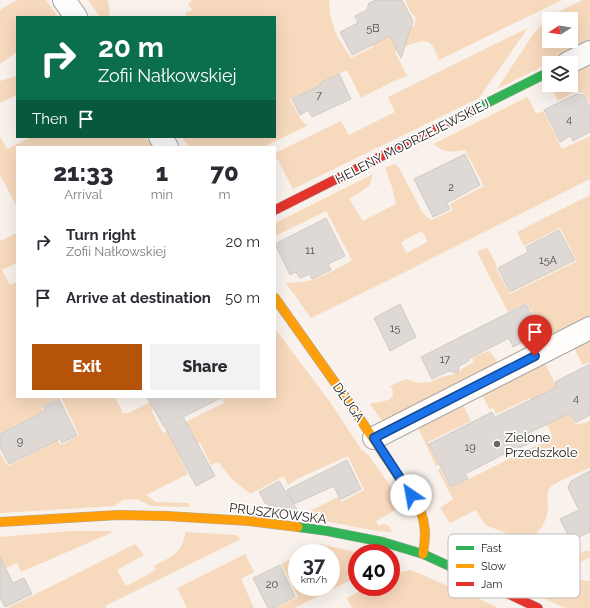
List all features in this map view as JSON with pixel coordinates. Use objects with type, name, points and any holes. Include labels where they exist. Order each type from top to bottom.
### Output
[{"type":"street","points":[[64,0],[75,16]]},
{"type":"street","points":[[578,58],[590,52]]},
{"type":"street","name":"HELENY MODRZEJEWSKIEJ","points":[[276,209],[542,76]]},
{"type":"street","name":"DŁUGA","points":[[276,299],[374,438],[419,507],[426,526],[426,539],[423,554]]},
{"type":"street","points":[[374,438],[590,328]]},
{"type":"street","name":"PRUSZKOWSKA","points":[[0,522],[118,515],[249,521],[327,531],[383,542],[423,554],[448,566]]},
{"type":"street","name":"PRUSZKOWSKA","points":[[517,598],[538,608]]},
{"type":"shaded area","points":[[17,0],[46,0],[57,16],[16,16],[16,53],[0,64],[0,10]]},
{"type":"shaded area","points":[[88,0],[108,0],[109,16],[99,16]]},
{"type":"shaded area","points":[[193,0],[329,0],[330,15],[337,36],[351,58],[373,47],[372,44],[407,27],[414,26],[416,18],[411,13],[405,0],[562,0],[439,60],[429,42],[425,41],[414,43],[404,47],[395,52],[407,76],[361,98],[347,70],[321,83],[321,85],[292,99],[291,98],[290,99],[300,118],[307,126],[265,146],[188,146],[183,138],[276,138],[276,16],[186,16],[185,13],[192,10],[188,3]]},
{"type":"shaded area","points":[[583,0],[590,0],[590,43],[564,56],[542,56],[542,67],[497,89],[532,36],[542,24],[542,48],[578,48],[578,12],[558,12]]},
{"type":"shaded area","points":[[528,28],[479,98],[293,189],[278,159],[276,160],[276,153],[341,121],[349,135],[395,112],[388,97]]},
{"type":"shaded area","points":[[590,65],[590,104],[584,93],[575,92],[578,92],[578,71]]},
{"type":"shaded area","points":[[16,76],[16,95],[0,103],[0,81]]},
{"type":"shaded area","points":[[554,92],[575,92],[558,101]]},
{"type":"shaded area","points":[[527,97],[536,114],[543,111],[562,149],[590,136],[590,179],[311,318],[286,283],[313,280],[343,266],[352,260],[326,211],[276,236],[276,222],[373,174],[370,184],[349,199],[363,221],[396,204],[385,168],[394,164],[398,166],[421,210],[431,220],[453,210],[450,204],[484,186],[465,150],[448,152],[433,144]],"holes":[[[422,231],[428,242],[406,253],[401,242]]]},
{"type":"shaded area","points":[[0,137],[7,149],[29,138],[146,138],[151,146],[16,146],[16,205],[0,175]]},
{"type":"shaded area","points":[[590,195],[590,317],[546,339],[526,303],[508,312],[477,252],[487,247],[510,294],[577,261],[560,228],[524,246],[517,232]]},
{"type":"shaded area","points":[[16,233],[16,263],[2,270],[10,285],[16,282],[16,398],[59,398],[41,407],[60,444],[64,444],[79,435],[61,398],[116,398],[123,413],[129,413],[158,398],[176,398],[151,410],[163,433],[224,403],[222,398],[276,398],[276,330],[330,402],[361,449],[369,456],[404,505],[376,521],[379,526],[383,524],[388,525],[392,532],[377,531],[308,518],[309,515],[304,514],[338,497],[341,502],[364,490],[348,456],[297,479],[288,485],[284,476],[250,494],[232,479],[218,462],[211,465],[200,443],[179,455],[188,474],[146,495],[156,502],[189,503],[189,507],[151,506],[137,499],[123,500],[115,506],[0,513],[0,454],[8,466],[45,447],[30,418],[0,433],[0,241]]},
{"type":"shaded area","points":[[590,340],[590,362],[583,365],[574,348]]},
{"type":"shaded area","points":[[488,351],[498,363],[382,421],[370,404],[385,401],[391,398],[393,396],[390,386],[406,379],[418,383],[430,382],[444,376],[452,375],[474,362],[472,358]]},
{"type":"shaded area","points":[[545,363],[575,425],[590,421],[590,468],[562,480],[549,489],[547,495],[548,509],[546,518],[543,525],[535,534],[508,534],[485,525],[476,510],[450,523],[440,508],[453,499],[438,470],[440,468],[451,488],[553,437],[543,417],[538,414],[530,398],[496,414],[493,407],[490,410],[482,395]]},
{"type":"shaded area","points":[[463,405],[471,421],[428,442],[439,465],[436,466],[418,428]]},
{"type":"shaded area","points":[[70,531],[112,531],[111,533],[21,572],[17,563],[0,571],[0,537]]},
{"type":"shaded area","points":[[186,532],[236,535],[241,539],[105,606],[106,608],[7,608],[135,544],[144,555],[117,570],[126,586],[156,570],[154,566],[175,554],[179,550],[184,540]]},
{"type":"shaded area","points":[[340,549],[348,550],[348,582],[340,586]]},
{"type":"shaded area","points":[[585,551],[590,551],[590,557],[580,562],[580,554]]},
{"type":"shaded area","points":[[245,554],[254,572],[241,579],[254,608],[187,608],[177,588]]},
{"type":"shaded area","points":[[288,560],[288,578],[281,564]]},
{"type":"shaded area","points":[[411,570],[448,586],[448,598],[476,598],[498,608],[352,608],[347,598],[351,596],[400,596],[400,572]]},
{"type":"shaded area","points":[[580,580],[590,581],[590,608],[563,607],[543,598],[580,598]]},
{"type":"shaded area","points":[[319,596],[295,608],[275,608],[298,597]]},
{"type":"building","points":[[376,0],[402,0],[413,21],[401,58],[390,36],[352,55],[340,32],[358,23],[355,16],[367,10],[369,3]]},
{"type":"building","points":[[339,74],[351,99],[312,117],[308,110],[300,115],[292,99],[321,85],[320,83]]},
{"type":"building","points":[[576,94],[584,95],[590,108],[590,132],[573,141],[570,136],[560,142],[544,110]]},
{"type":"building","points":[[465,154],[480,185],[447,203],[450,209],[433,217],[414,179]]},
{"type":"building","points":[[326,218],[345,256],[328,264],[331,270],[312,279],[310,274],[300,278],[296,272],[290,275],[276,243]]},
{"type":"building","points":[[559,230],[575,260],[510,292],[498,268],[528,252],[526,247]]},
{"type":"building","points":[[400,304],[416,337],[390,351],[374,318]]},
{"type":"building","points":[[526,304],[540,333],[513,347],[509,338],[468,359],[469,361],[459,366],[458,373],[449,371],[432,379],[421,357]]},
{"type":"building","points":[[590,364],[590,415],[575,423],[570,413],[531,432],[536,440],[511,452],[510,451],[465,474],[468,479],[451,487],[429,444],[492,412],[495,417],[557,387],[555,382]]},
{"type":"building","points":[[148,398],[221,398],[183,417],[215,476],[196,486]]},
{"type":"building","points":[[59,399],[77,435],[62,443],[60,439],[9,464],[0,448],[0,434],[45,411],[43,407]]},
{"type":"building","points":[[347,460],[361,489],[340,500],[334,486],[294,504],[287,490]]},
{"type":"building","points":[[590,471],[590,533],[589,532],[580,536],[580,534],[568,534],[560,519],[579,510],[568,488],[571,481]]},
{"type":"building","points":[[279,481],[298,511],[265,503],[259,492]]},
{"type":"building","points":[[0,557],[13,583],[24,578],[32,594],[5,607],[0,597]]},
{"type":"building","points":[[280,565],[288,582],[288,596],[295,597],[273,608],[268,608],[253,578]]},
{"type":"traffic: fast","points":[[469,112],[542,76]]},
{"type":"traffic: fast","points":[[298,527],[383,542],[423,554],[448,565]]},
{"type":"traffic: slow","points":[[276,299],[348,401],[419,507],[425,530],[423,554]]},
{"type":"traffic: slow","points":[[0,522],[118,515],[167,516],[249,521],[298,527]]},
{"type":"traffic: jam","points":[[276,209],[469,112]]},
{"type":"traffic: jam","points":[[517,598],[538,608]]},
{"type":"place","name":"Zielone Przedszkole","points":[[497,444]]},
{"type":"route","points":[[411,495],[374,438],[535,356]]}]
